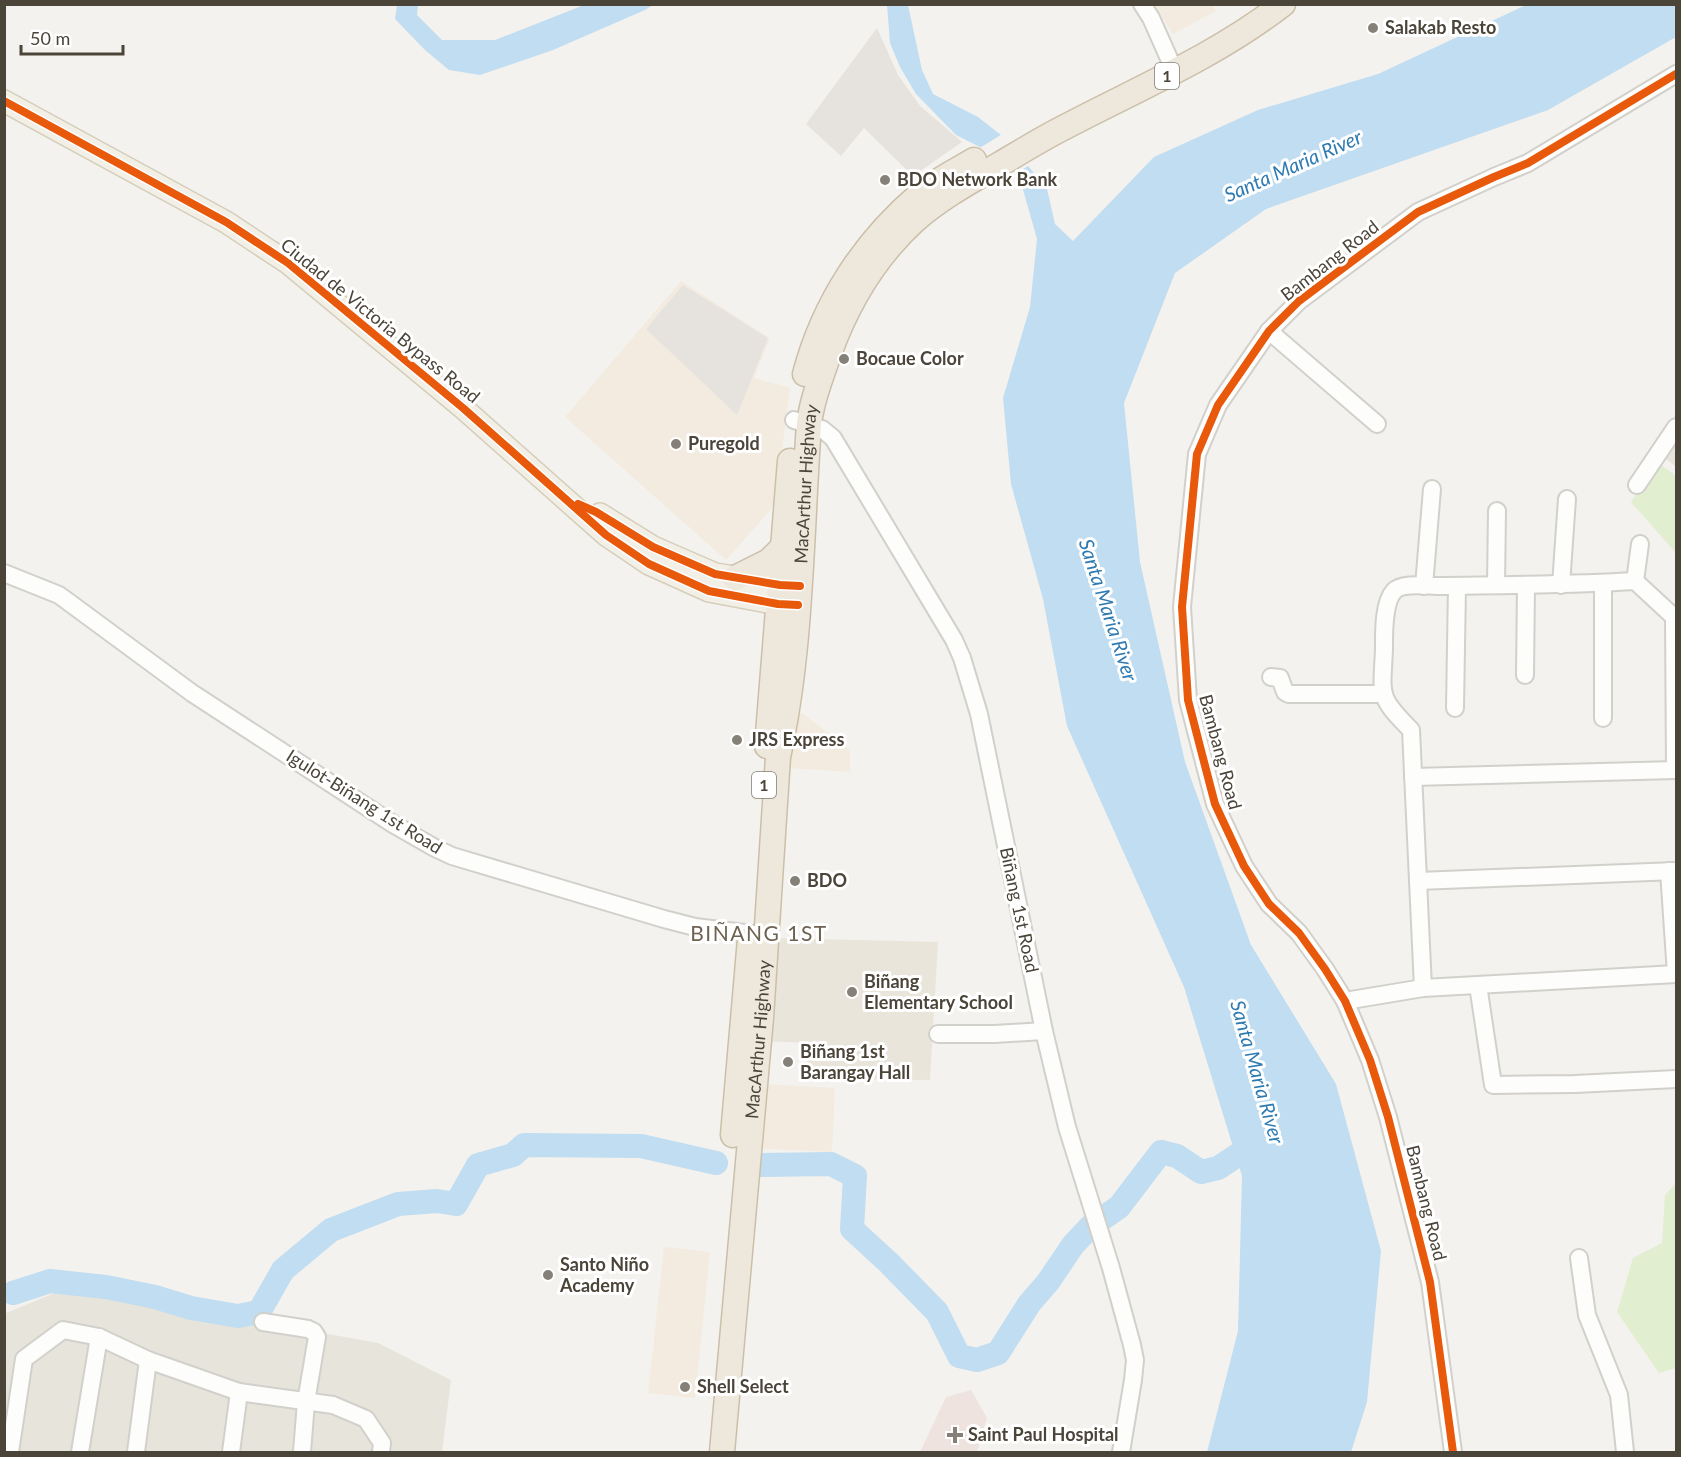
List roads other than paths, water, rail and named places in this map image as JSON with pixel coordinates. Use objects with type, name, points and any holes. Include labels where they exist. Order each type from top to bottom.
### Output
[{"type":"highway","name":"MacArthur Highway","points":[[1171,65],[1257,4]]},
{"type":"highway","name":"MacArthur Highway","points":[[789,595],[784,546],[807,365],[831,305],[849,272],[880,232],[920,194],[957,180],[1042,130],[1171,65],[1239,36],[1283,4]]},
{"type":"highway","name":"MacArthur Highway","points":[[706,1452],[759,934],[789,595],[801,422]]},
{"type":"highway","points":[[735,578],[769,561],[784,546]]},
{"type":"highway","name":"MacArthur Highway","points":[[722,1452],[759,934]]},
{"type":"main road","name":"Ciudad de Victoria Bypass Road","points":[[4,101],[226,222],[288,263],[463,408],[606,535],[649,564],[709,591],[789,595]]},
{"type":"main road","name":"Ciudad de Victoria Bypass Road","points":[[564,498],[596,512],[653,547],[715,574],[789,595]]},
{"type":"street","points":[[1142,4],[1151,18],[1171,65]]},
{"type":"street","name":"Bambang Road","points":[[1453,1452],[1430,1282],[1388,1117],[1370,1060],[1345,1001],[1299,933],[1269,904],[1244,866],[1215,804],[1188,700],[1182,607],[1197,454],[1218,405],[1269,331],[1299,301],[1418,212],[1528,163],[1677,74]]},
{"type":"street","points":[[1269,331],[1377,424]]},
{"type":"street","name":"Biñang 1st Road","points":[[801,422],[829,433],[841,449],[863,490],[932,602],[962,658],[985,741],[1044,1031],[1067,1127],[1100,1231],[1132,1345],[1133,1380],[1121,1452]]},
{"type":"street","points":[[1637,485],[1677,427]]},
{"type":"street","points":[[1424,586],[1432,489]]},
{"type":"street","points":[[1561,585],[1567,499]]},
{"type":"street","points":[[1496,585],[1497,511]]},
{"type":"street","points":[[1635,581],[1640,544]]},
{"type":"street","name":"Igulot-Biñang 1st Road","points":[[4,573],[59,595],[192,693],[393,824],[435,848],[452,856],[664,919],[695,927],[759,934]]},
{"type":"street","points":[[1413,777],[1676,770],[1676,618],[1635,581],[1561,585],[1401,587],[1395,590],[1390,597],[1385,618],[1382,693],[1389,708],[1411,730],[1413,777],[1423,988]]},
{"type":"street","points":[[1603,583],[1603,718]]},
{"type":"street","points":[[1525,675],[1526,585]]},
{"type":"street","points":[[1455,708],[1457,586]]},
{"type":"street","points":[[1271,677],[1280,678],[1289,694],[1382,693]]},
{"type":"street","points":[[1345,1001],[1423,988],[1676,974],[1673,871],[1418,881]]},
{"type":"street","points":[[1478,985],[1492,1084],[1575,1084],[1677,1079]]},
{"type":"street","points":[[938,1034],[1044,1031]]},
{"type":"street","points":[[1579,1258],[1587,1316],[1619,1395],[1625,1452]]},
{"type":"street","points":[[263,1322],[314,1332],[317,1337],[306,1402],[302,1452]]},
{"type":"street","points":[[10,1452],[24,1359],[63,1330],[99,1337],[148,1359],[239,1392],[333,1405],[366,1419],[381,1443],[381,1452]]},
{"type":"street","points":[[80,1452],[99,1337]]},
{"type":"street","points":[[136,1452],[148,1359]]},
{"type":"street","points":[[231,1452],[239,1392]]},
{"type":"water","points":[[397,5],[418,5],[417,15],[442,40],[495,40],[584,5],[653,5],[553,50],[480,75],[449,70],[425,50],[395,19]]},
{"type":"water","name":"Santa Maria River","points":[[887,5],[908,5],[922,70],[933,94],[978,117],[1006,139],[1047,189],[1055,224],[1073,241],[1154,157],[1258,110],[1378,74],[1526,5],[1676,5],[1676,37],[1548,110],[1266,209],[1175,273],[1124,403],[1140,562],[1185,762],[1251,945],[1336,1084],[1381,1251],[1367,1402],[1351,1452],[1207,1452],[1238,1331],[1242,1176],[1184,987],[1067,726],[1043,599],[1011,484],[1003,398],[1030,307],[1037,239],[1022,186],[986,150],[956,135],[916,94],[900,67],[890,43]]},
{"type":"waterway","name":"Santa Maria River","points":[[755,1165],[831,1164],[855,1176],[852,1229],[937,1312],[959,1356],[977,1360],[998,1353],[1029,1304],[1048,1282],[1073,1245],[1090,1227],[1119,1207],[1161,1152],[1177,1156],[1201,1172],[1218,1168],[1262,1139]]},
{"type":"waterway","points":[[13,1293],[50,1281],[106,1287],[155,1297],[191,1308],[238,1316],[259,1312],[283,1270],[331,1230],[398,1204],[437,1201],[456,1204],[478,1165],[513,1155],[524,1145],[641,1146],[716,1163]]},
{"type":"waterway","points":[[4,1297],[13,1293]]},
{"type":"place","name":"Salakab Resto","points":[[1373,28]]},
{"type":"place","name":"BDO Network Bank","points":[[885,180]]},
{"type":"place","name":"Bocaue Color","points":[[844,359]]},
{"type":"place","name":"Puregold","points":[[676,444]]},
{"type":"place","name":"JRS Express","points":[[737,740]]},
{"type":"place","name":"BDO","points":[[795,881]]},
{"type":"place","name":"Biñang Elementary School","points":[[852,992]]},
{"type":"place","name":"Biñang 1st Barangay Hall","points":[[788,1062]]},
{"type":"place","name":"Santo Niño Academy","points":[[548,1275]]},
{"type":"place","name":"Shell Select","points":[[685,1387]]},
{"type":"place","name":"Saint Paul Hospital","points":[[955,1435]]},
{"type":"district","name":"BIÑANG 1ST","points":[[759,934]]}]
